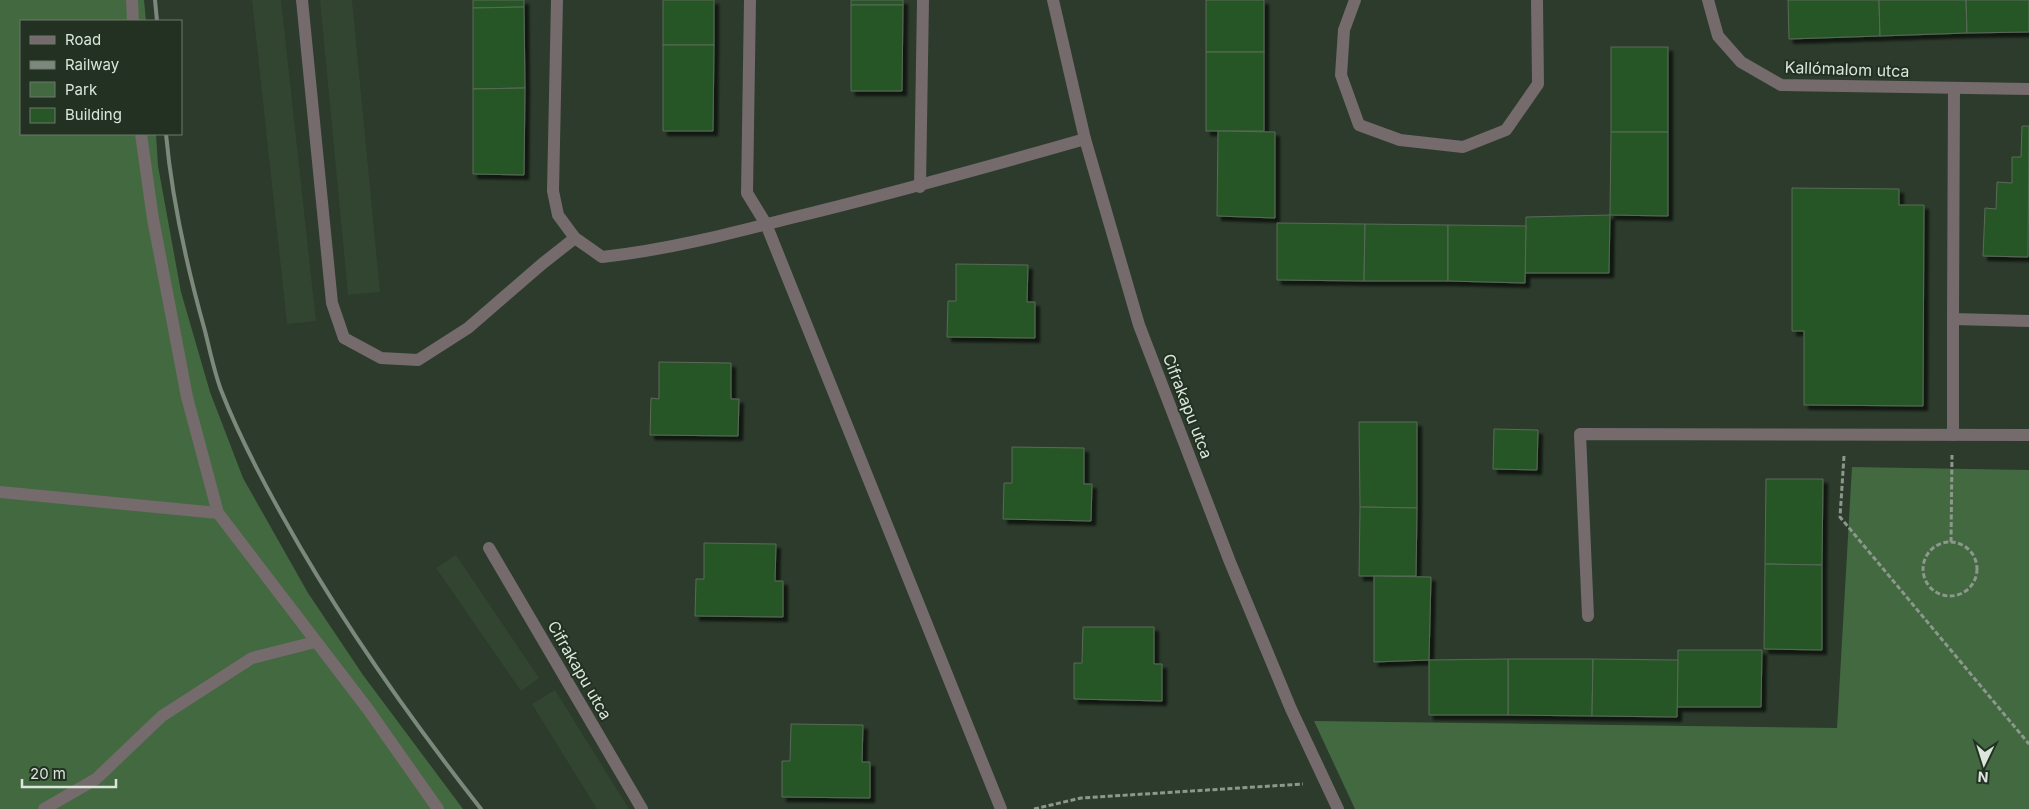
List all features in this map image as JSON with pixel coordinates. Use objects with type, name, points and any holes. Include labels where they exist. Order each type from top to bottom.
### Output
[{"type":"street","points":[[132,0],[133,20]]},
{"type":"street","points":[[302,0],[332,303],[344,338],[381,358],[418,360],[468,328],[575,238]]},
{"type":"street","points":[[557,0],[553,191],[558,216],[575,238],[602,257],[640,253],[920,187],[1085,139]]},
{"type":"street","points":[[750,0],[747,193],[766,224],[1001,809]]},
{"type":"street","points":[[920,187],[923,0]]},
{"type":"street","name":"Cifrakapu utca","points":[[1053,0],[1085,139],[1140,325],[1230,562],[1324,782],[1338,809]]},
{"type":"street","points":[[1355,0],[1344,30],[1341,75],[1359,125],[1400,140],[1463,147],[1506,130],[1538,84],[1537,0]]},
{"type":"street","name":"Kallómalom utca","points":[[1708,0],[1718,36],[1741,62],[1781,85],[2029,89]]},
{"type":"street","points":[[1953,435],[1954,89]]},
{"type":"street","points":[[142,135],[153,219],[187,397],[218,514],[367,708],[438,809]]},
{"type":"street","points":[[1953,319],[2029,321]]},
{"type":"street","points":[[1588,616],[1580,434],[2029,435]]},
{"type":"street","points":[[0,492],[218,514]]},
{"type":"street","name":"Cifrakapu utca","points":[[489,548],[642,809]]},
{"type":"street","points":[[44,809],[96,779],[162,716],[252,658],[315,642]]},
{"type":"path","points":[[1845,435],[1840,517],[2029,744]]},
{"type":"path","points":[[1952,542],[1953,435]]},
{"type":"path","points":[[1952,542],[1965,547],[1974,557],[1977,571],[1972,585],[1962,594],[1948,596],[1934,592],[1925,581],[1922,567],[1927,554],[1938,545],[1952,542]]},
{"type":"path","points":[[1034,809],[1081,798],[1324,782]]},
{"type":"shaded area","points":[[252,0],[281,0],[316,321],[287,324]]},
{"type":"shaded area","points":[[320,0],[352,0],[380,292],[348,295]]},
{"type":"shaded area","points":[[456,555],[539,678],[521,691],[436,568]]},
{"type":"shaded area","points":[[555,690],[629,809],[597,809],[532,704]]},
{"type":"green space","points":[[0,0],[144,0],[146,20],[20,20],[20,135],[156,135],[158,166],[181,292],[210,392],[243,478],[308,593],[363,675],[463,809],[0,809]]},
{"type":"green space","points":[[1852,467],[2029,470],[2029,809],[1355,809],[1314,721],[1837,728]]},
{"type":"building","points":[[473,0],[524,0],[524,7],[473,8]]},
{"type":"building","points":[[663,0],[714,0],[714,45],[663,45]]},
{"type":"building","points":[[851,0],[903,0],[903,5],[851,5]]},
{"type":"building","points":[[1206,0],[1264,0],[1264,52],[1206,52]]},
{"type":"building","points":[[1788,0],[1879,0],[1880,36],[1789,39]]},
{"type":"building","points":[[1879,0],[1966,0],[1967,33],[1880,36]]},
{"type":"building","points":[[1966,0],[2029,0],[2029,32],[1967,33]]},
{"type":"building","points":[[851,5],[903,5],[902,91],[851,91]]},
{"type":"building","points":[[524,7],[525,88],[473,89],[473,8]]},
{"type":"building","points":[[663,45],[714,45],[713,131],[663,131]]},
{"type":"building","points":[[1611,47],[1668,47],[1668,132],[1611,132]]},
{"type":"building","points":[[1206,52],[1264,52],[1264,131],[1206,131]]},
{"type":"building","points":[[525,88],[524,175],[473,174],[473,89]]},
{"type":"building","points":[[2022,126],[2029,126],[2028,257],[1983,256],[1985,208],[1996,209],[1997,182],[2012,183],[2012,157],[2021,157]]},
{"type":"building","points":[[1218,131],[1275,132],[1275,218],[1217,216]]},
{"type":"building","points":[[1611,132],[1668,132],[1668,216],[1610,215]]},
{"type":"building","points":[[1792,188],[1899,189],[1899,205],[1924,205],[1923,406],[1804,405],[1804,331],[1792,331]]},
{"type":"building","points":[[1610,215],[1609,273],[1525,273],[1526,217]]},
{"type":"building","points":[[1277,223],[1365,224],[1364,281],[1277,280]]},
{"type":"building","points":[[1365,224],[1448,225],[1448,281],[1364,281]]},
{"type":"building","points":[[1448,225],[1526,226],[1525,283],[1448,281]]},
{"type":"building","points":[[956,264],[1028,265],[1027,302],[1035,302],[1035,338],[947,337],[948,301],[956,301]]},
{"type":"building","points":[[659,362],[731,363],[731,399],[739,399],[738,436],[650,435],[651,398],[659,399]]},
{"type":"building","points":[[1359,422],[1417,422],[1417,508],[1360,507]]},
{"type":"building","points":[[1494,429],[1538,430],[1537,470],[1493,469]]},
{"type":"building","points":[[1012,447],[1084,448],[1084,484],[1092,484],[1091,521],[1003,519],[1004,483],[1012,483]]},
{"type":"building","points":[[1766,479],[1823,479],[1822,565],[1765,564]]},
{"type":"building","points":[[1360,507],[1417,508],[1416,576],[1359,576]]},
{"type":"building","points":[[704,543],[776,544],[775,581],[783,581],[783,617],[695,616],[696,579],[704,579]]},
{"type":"building","points":[[1765,564],[1822,565],[1822,650],[1764,649]]},
{"type":"building","points":[[1374,576],[1431,577],[1429,660],[1374,662]]},
{"type":"building","points":[[1083,627],[1154,627],[1154,664],[1162,664],[1162,701],[1074,699],[1074,663],[1082,663]]},
{"type":"building","points":[[1678,650],[1762,650],[1761,707],[1677,707]]},
{"type":"building","points":[[1508,659],[1593,659],[1592,716],[1508,715]]},
{"type":"building","points":[[1508,659],[1508,715],[1429,715],[1429,660]]},
{"type":"building","points":[[1593,659],[1678,660],[1677,717],[1592,716]]},
{"type":"building","points":[[791,724],[863,725],[862,762],[870,762],[870,798],[782,797],[782,761],[790,761]]},
{"type":"railway","points":[[155,0],[157,20]]},
{"type":"railway","points":[[166,135],[176,208],[192,282],[214,368],[242,439],[305,555],[351,630],[427,739],[481,809]]}]
